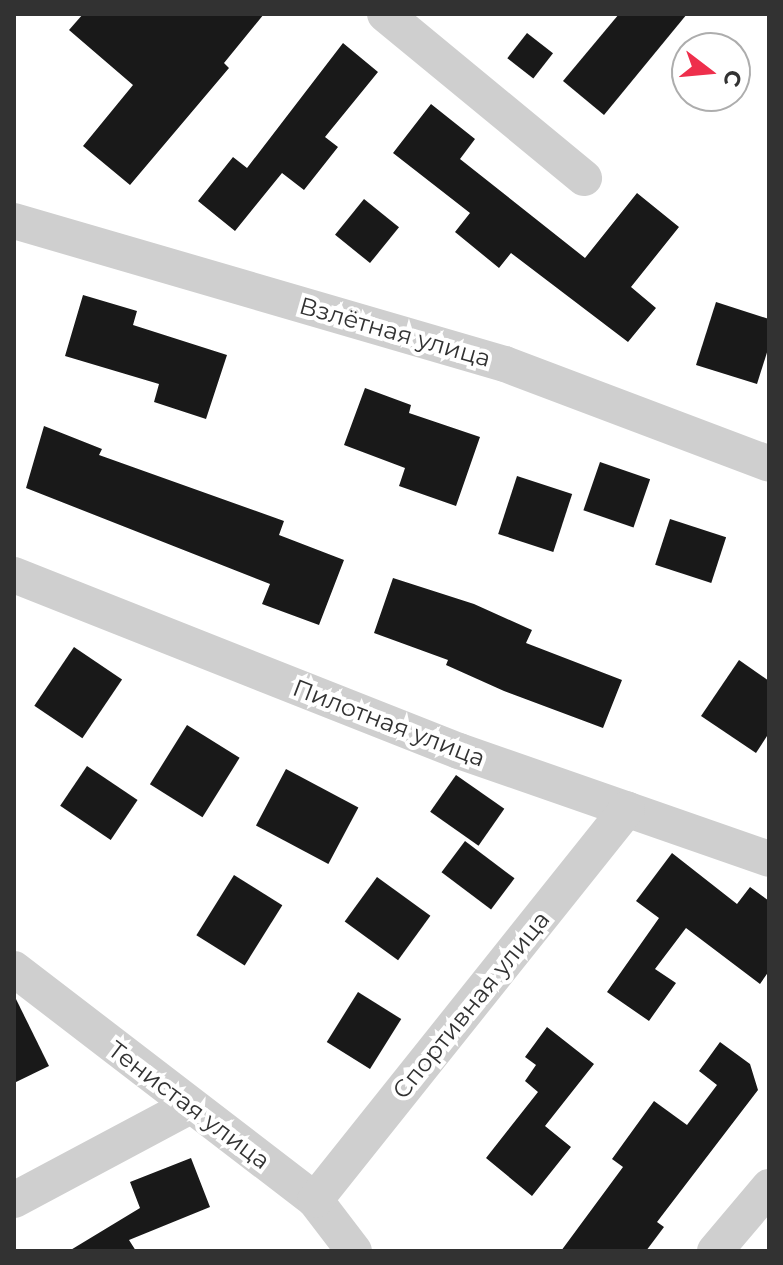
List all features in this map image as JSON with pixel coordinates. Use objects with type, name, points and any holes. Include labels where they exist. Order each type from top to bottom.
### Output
[{"type":"street","points":[[385,14],[584,178]]},
{"type":"street","name":"Взлётная улица","points":[[14,221],[505,364],[769,464]]},
{"type":"street","name":"Пилотная улица","points":[[14,575],[459,751],[769,859]]},
{"type":"street","name":"Спортивная улица","points":[[315,1200],[627,809]]},
{"type":"street","name":"Тенистая улица","points":[[14,969],[315,1200],[354,1251]]},
{"type":"street","points":[[14,1200],[190,1106]]},
{"type":"street","points":[[715,1251],[769,1187]]},
{"type":"building","points":[[83,14],[264,14],[224,63],[229,68],[130,185],[83,146],[133,85],[69,30]]},
{"type":"building","points":[[619,14],[687,14],[604,115],[563,81]]},
{"type":"building","points":[[527,33],[553,53],[533,79],[507,58]]},
{"type":"building","points":[[343,43],[378,72],[325,137],[338,147],[304,190],[282,173],[235,231],[198,201],[233,157],[247,168]]},
{"type":"building","points":[[431,104],[475,139],[460,159],[585,258],[637,193],[679,227],[631,287],[656,308],[628,342],[511,253],[499,268],[455,232],[470,213],[393,153]]},
{"type":"building","points":[[364,199],[399,227],[370,263],[335,235]]},
{"type":"building","points":[[83,295],[137,311],[133,325],[227,355],[206,419],[154,402],[159,384],[65,356]]},
{"type":"building","points":[[716,302],[769,319],[769,346],[757,384],[696,365]]},
{"type":"building","points":[[365,388],[411,405],[409,413],[480,437],[456,506],[399,486],[405,468],[344,445]]},
{"type":"building","points":[[44,426],[102,449],[99,455],[284,521],[279,535],[344,560],[319,625],[262,604],[270,584],[26,488]]},
{"type":"building","points":[[600,462],[650,479],[634,527],[583,510]]},
{"type":"building","points":[[517,476],[572,494],[553,552],[498,534]]},
{"type":"building","points":[[670,519],[726,537],[711,583],[655,565]]},
{"type":"building","points":[[393,578],[474,604],[532,630],[526,643],[622,680],[603,728],[504,691],[446,665],[448,660],[374,633]]},
{"type":"building","points":[[74,647],[122,679],[82,738],[34,706]]},
{"type":"building","points":[[739,660],[769,681],[769,733],[756,753],[701,716]]},
{"type":"building","points":[[187,725],[240,758],[202,817],[150,784]]},
{"type":"building","points":[[87,766],[138,800],[111,840],[60,806]]},
{"type":"building","points":[[286,769],[358,807],[328,864],[256,826]]},
{"type":"building","points":[[456,775],[504,809],[479,846],[430,812]]},
{"type":"building","points":[[465,841],[515,878],[491,909],[442,872]]},
{"type":"building","points":[[672,853],[737,904],[750,887],[769,901],[769,971],[760,984],[686,928],[655,969],[676,983],[649,1021],[607,992],[659,918],[636,901]]},
{"type":"building","points":[[234,875],[282,905],[245,965],[196,935]]},
{"type":"building","points":[[377,877],[430,916],[398,960],[345,921]]},
{"type":"building","points":[[358,992],[401,1019],[370,1069],[327,1042]]},
{"type":"building","points":[[14,995],[49,1066],[14,1083]]},
{"type":"building","points":[[547,1027],[594,1064],[545,1126],[571,1147],[532,1196],[486,1158],[538,1092],[525,1081],[536,1065],[525,1057]]},
{"type":"building","points":[[720,1042],[750,1064],[758,1090],[657,1222],[664,1227],[646,1251],[561,1251],[623,1167],[612,1159],[654,1101],[687,1125],[717,1085],[699,1071]]},
{"type":"building","points":[[191,1158],[210,1207],[129,1240],[136,1251],[69,1251],[140,1208],[130,1182]]}]
